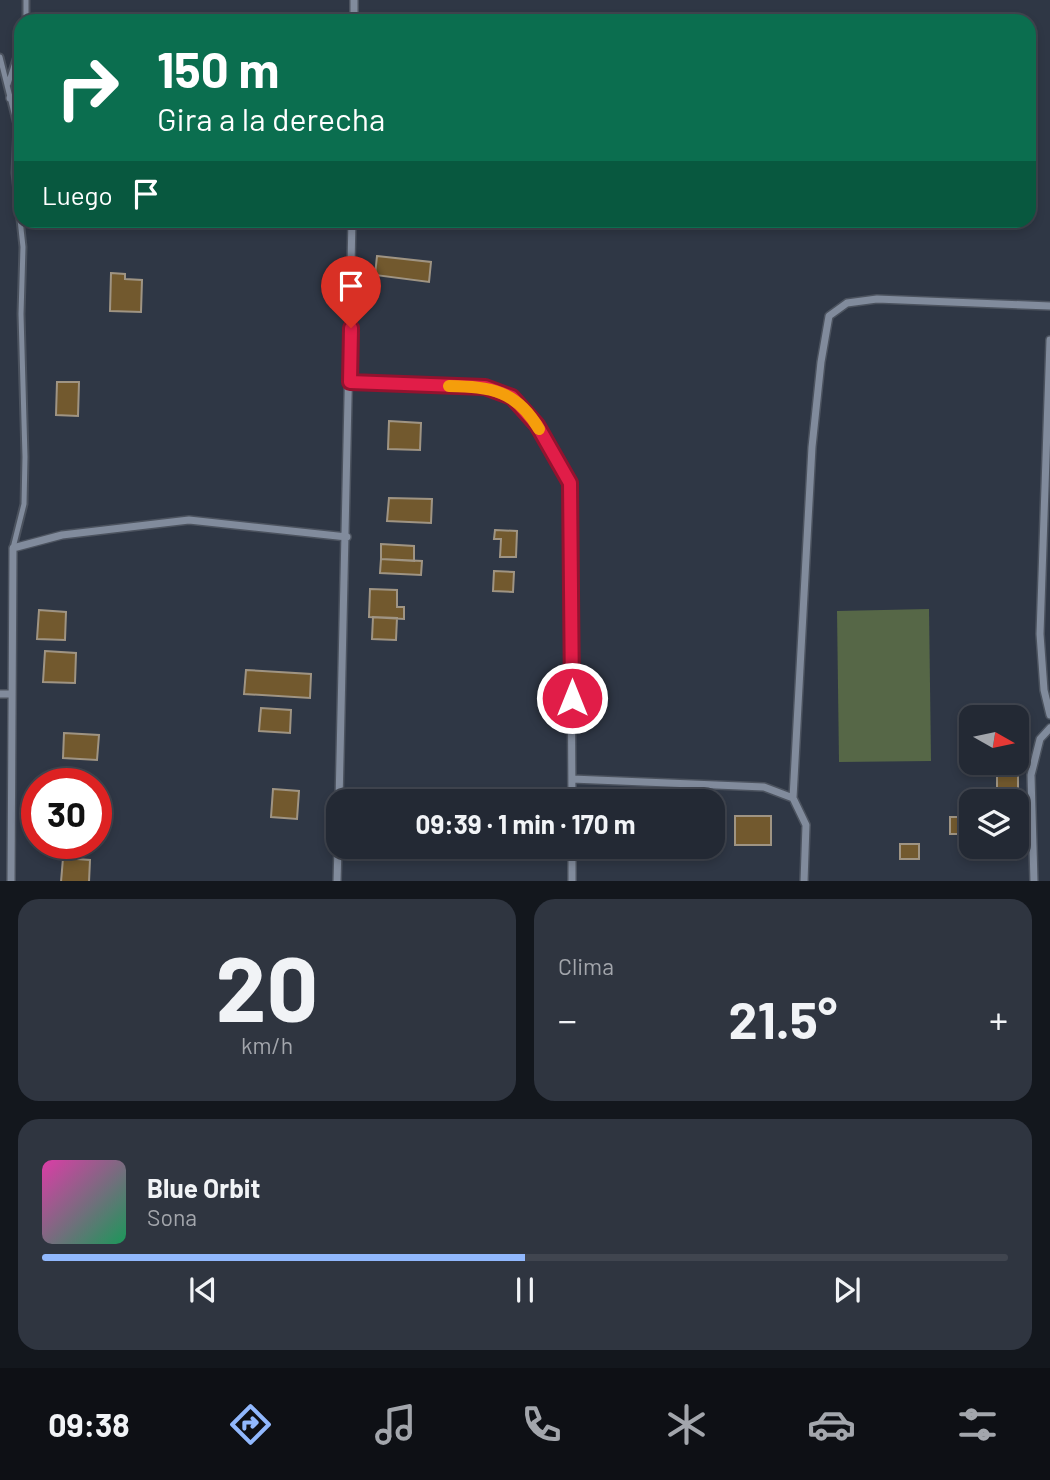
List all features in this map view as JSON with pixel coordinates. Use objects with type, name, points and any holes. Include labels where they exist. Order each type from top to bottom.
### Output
[{"type":"street","points":[[339,789],[352,228]]},
{"type":"street","points":[[804,881],[806,825],[793,798],[811,447],[829,316],[847,303],[877,299],[1050,306]]},
{"type":"street","points":[[1050,340],[1040,634],[1044,690],[1050,715]]},
{"type":"street","points":[[350,382],[485,387],[512,397],[537,425],[570,483],[572,789]]},
{"type":"street","points":[[11,881],[13,548],[62,535],[189,520],[347,537]]},
{"type":"street","points":[[0,694],[12,694]]},
{"type":"street","points":[[1034,881],[1031,775],[1040,739],[1050,727]]},
{"type":"street","points":[[572,779],[764,787],[793,798]]},
{"type":"street","points":[[337,881],[338,859]]},
{"type":"street","points":[[572,859],[572,881]]},
{"type":"lane","points":[[0,57],[14,113]]},
{"type":"lane","points":[[7,87],[14,66]]},
{"type":"lane","points":[[13,548],[24,504],[21,228]]},
{"type":"green space","points":[[929,609],[931,761],[839,762],[837,611]]},
{"type":"building","points":[[377,256],[431,262],[429,282],[375,275]]},
{"type":"building","points":[[111,273],[125,274],[125,279],[142,280],[141,312],[110,311]]},
{"type":"building","points":[[57,382],[79,382],[78,416],[56,415]]},
{"type":"building","points":[[389,421],[421,423],[420,450],[388,449]]},
{"type":"building","points":[[389,498],[432,499],[431,523],[387,521]]},
{"type":"building","points":[[495,530],[517,531],[516,557],[500,557],[501,539],[494,539]]},
{"type":"building","points":[[381,544],[414,546],[414,561],[381,559]]},
{"type":"building","points":[[381,559],[422,561],[421,575],[380,573]]},
{"type":"building","points":[[494,571],[514,572],[513,592],[493,591]]},
{"type":"building","points":[[370,589],[397,590],[397,607],[404,607],[404,619],[369,617]]},
{"type":"building","points":[[39,610],[66,612],[65,640],[37,639]]},
{"type":"building","points":[[373,617],[397,618],[396,640],[372,639]]},
{"type":"building","points":[[45,651],[76,653],[75,683],[43,682]]},
{"type":"building","points":[[246,670],[311,674],[310,698],[244,694]]},
{"type":"building","points":[[261,708],[291,710],[290,733],[259,731]]},
{"type":"building","points":[[64,733],[99,735],[97,760],[63,758]]},
{"type":"building","points":[[997,775],[1018,775],[1018,789],[997,789]]},
{"type":"building","points":[[273,789],[299,791],[297,819],[271,817]]},
{"type":"building","points":[[735,816],[771,816],[771,845],[735,845]]},
{"type":"building","points":[[950,817],[959,817],[959,834],[950,834]]},
{"type":"building","points":[[900,844],[919,844],[919,859],[900,859]]},
{"type":"building","points":[[63,859],[90,860],[89,881],[61,881]]},
{"type":"slow traffic","points":[[449,386],[485,387],[512,397],[539,429]]},
{"type":"route","points":[[351,328],[350,382],[485,387],[512,397],[537,425],[570,483],[572,698]]}]
